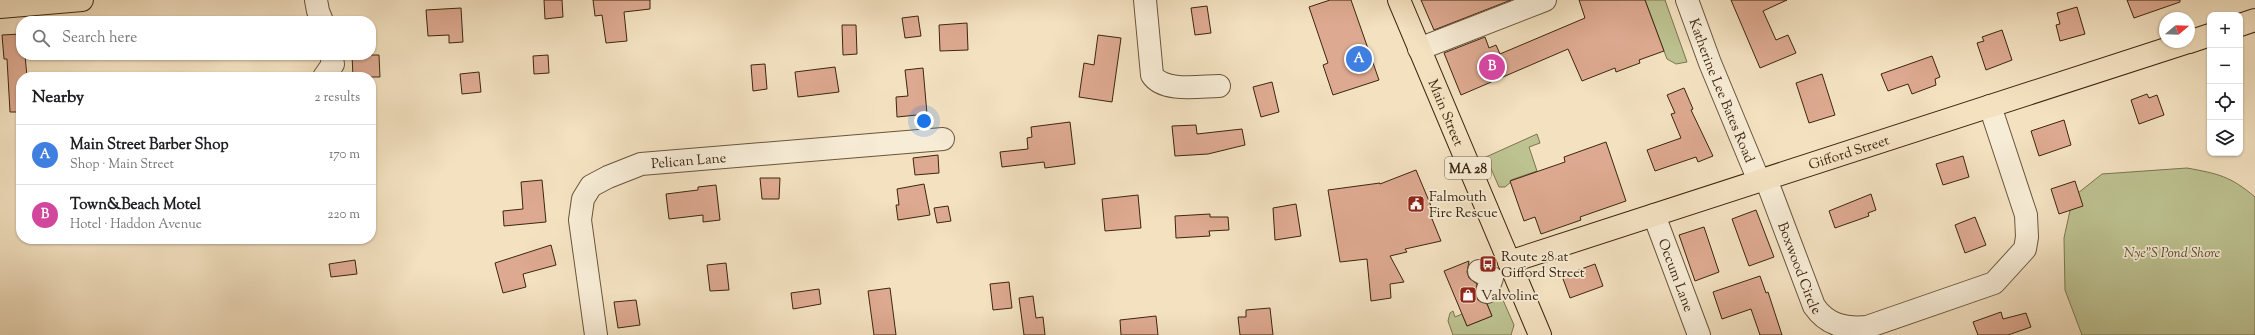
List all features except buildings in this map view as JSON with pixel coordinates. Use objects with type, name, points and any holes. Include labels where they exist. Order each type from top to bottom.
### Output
[{"type":"main road","points":[[0,7],[71,0]]},
{"type":"main road","name":"Main Street","points":[[1399,0],[1540,335]]},
{"type":"main road","points":[[2243,24],[2255,20]]},
{"type":"main road","name":"Gifford Street","points":[[2195,40],[2207,36]]},
{"type":"main road","name":"Gifford Street","points":[[1509,262],[2169,48]]},
{"type":"street","points":[[316,0],[320,16]]},
{"type":"street","points":[[1145,0],[1152,75],[1155,80],[1173,86],[1219,86]]},
{"type":"street","points":[[1419,49],[1546,0]]},
{"type":"street","name":"Katherine Lee Bates Road","points":[[1687,0],[1710,63],[1762,180]]},
{"type":"street","points":[[327,72],[333,64],[332,60]]},
{"type":"street","name":"Boxwood Circle","points":[[1762,180],[1814,306],[1818,312],[1834,324],[1852,329],[1867,327],[1994,283],[2025,249],[2027,237],[2026,216],[1990,106]]},
{"type":"street","name":"Pelican Lane","points":[[596,335],[580,220],[583,199],[591,186],[608,177],[641,164],[943,139]]},
{"type":"street","name":"Occum Lane","points":[[1654,215],[1699,335]]},
{"type":"green space","points":[[1645,0],[1665,0],[1687,62],[1676,64],[1667,59]]},
{"type":"green space","points":[[1537,134],[1540,143],[1529,147],[1537,171],[1511,180],[1511,182],[1505,187],[1499,187],[1486,157]]},
{"type":"green space","name":"Nye\"S Pond Shore","points":[[2187,168],[2224,177],[2238,184],[2255,197],[2255,335],[2082,335],[2065,290],[2064,238],[2073,197],[2102,174]]},
{"type":"green space","points":[[1499,291],[1514,325],[1511,335],[1453,335],[1448,321],[1450,313],[1453,311],[1455,317],[1462,314],[1467,326],[1492,316],[1484,296]]},
{"type":"place","name":"Main Street Barber Shop","points":[[1359,59]]},
{"type":"place","name":"Town&Beach Motel","points":[[1492,67]]},
{"type":"place","name":"Falmouth Fire Rescue","points":[[1416,204]]},
{"type":"place","name":"Route 28 at Gifford Street","points":[[1488,264]]},
{"type":"place","name":"Valvoline","points":[[1468,295]]}]
